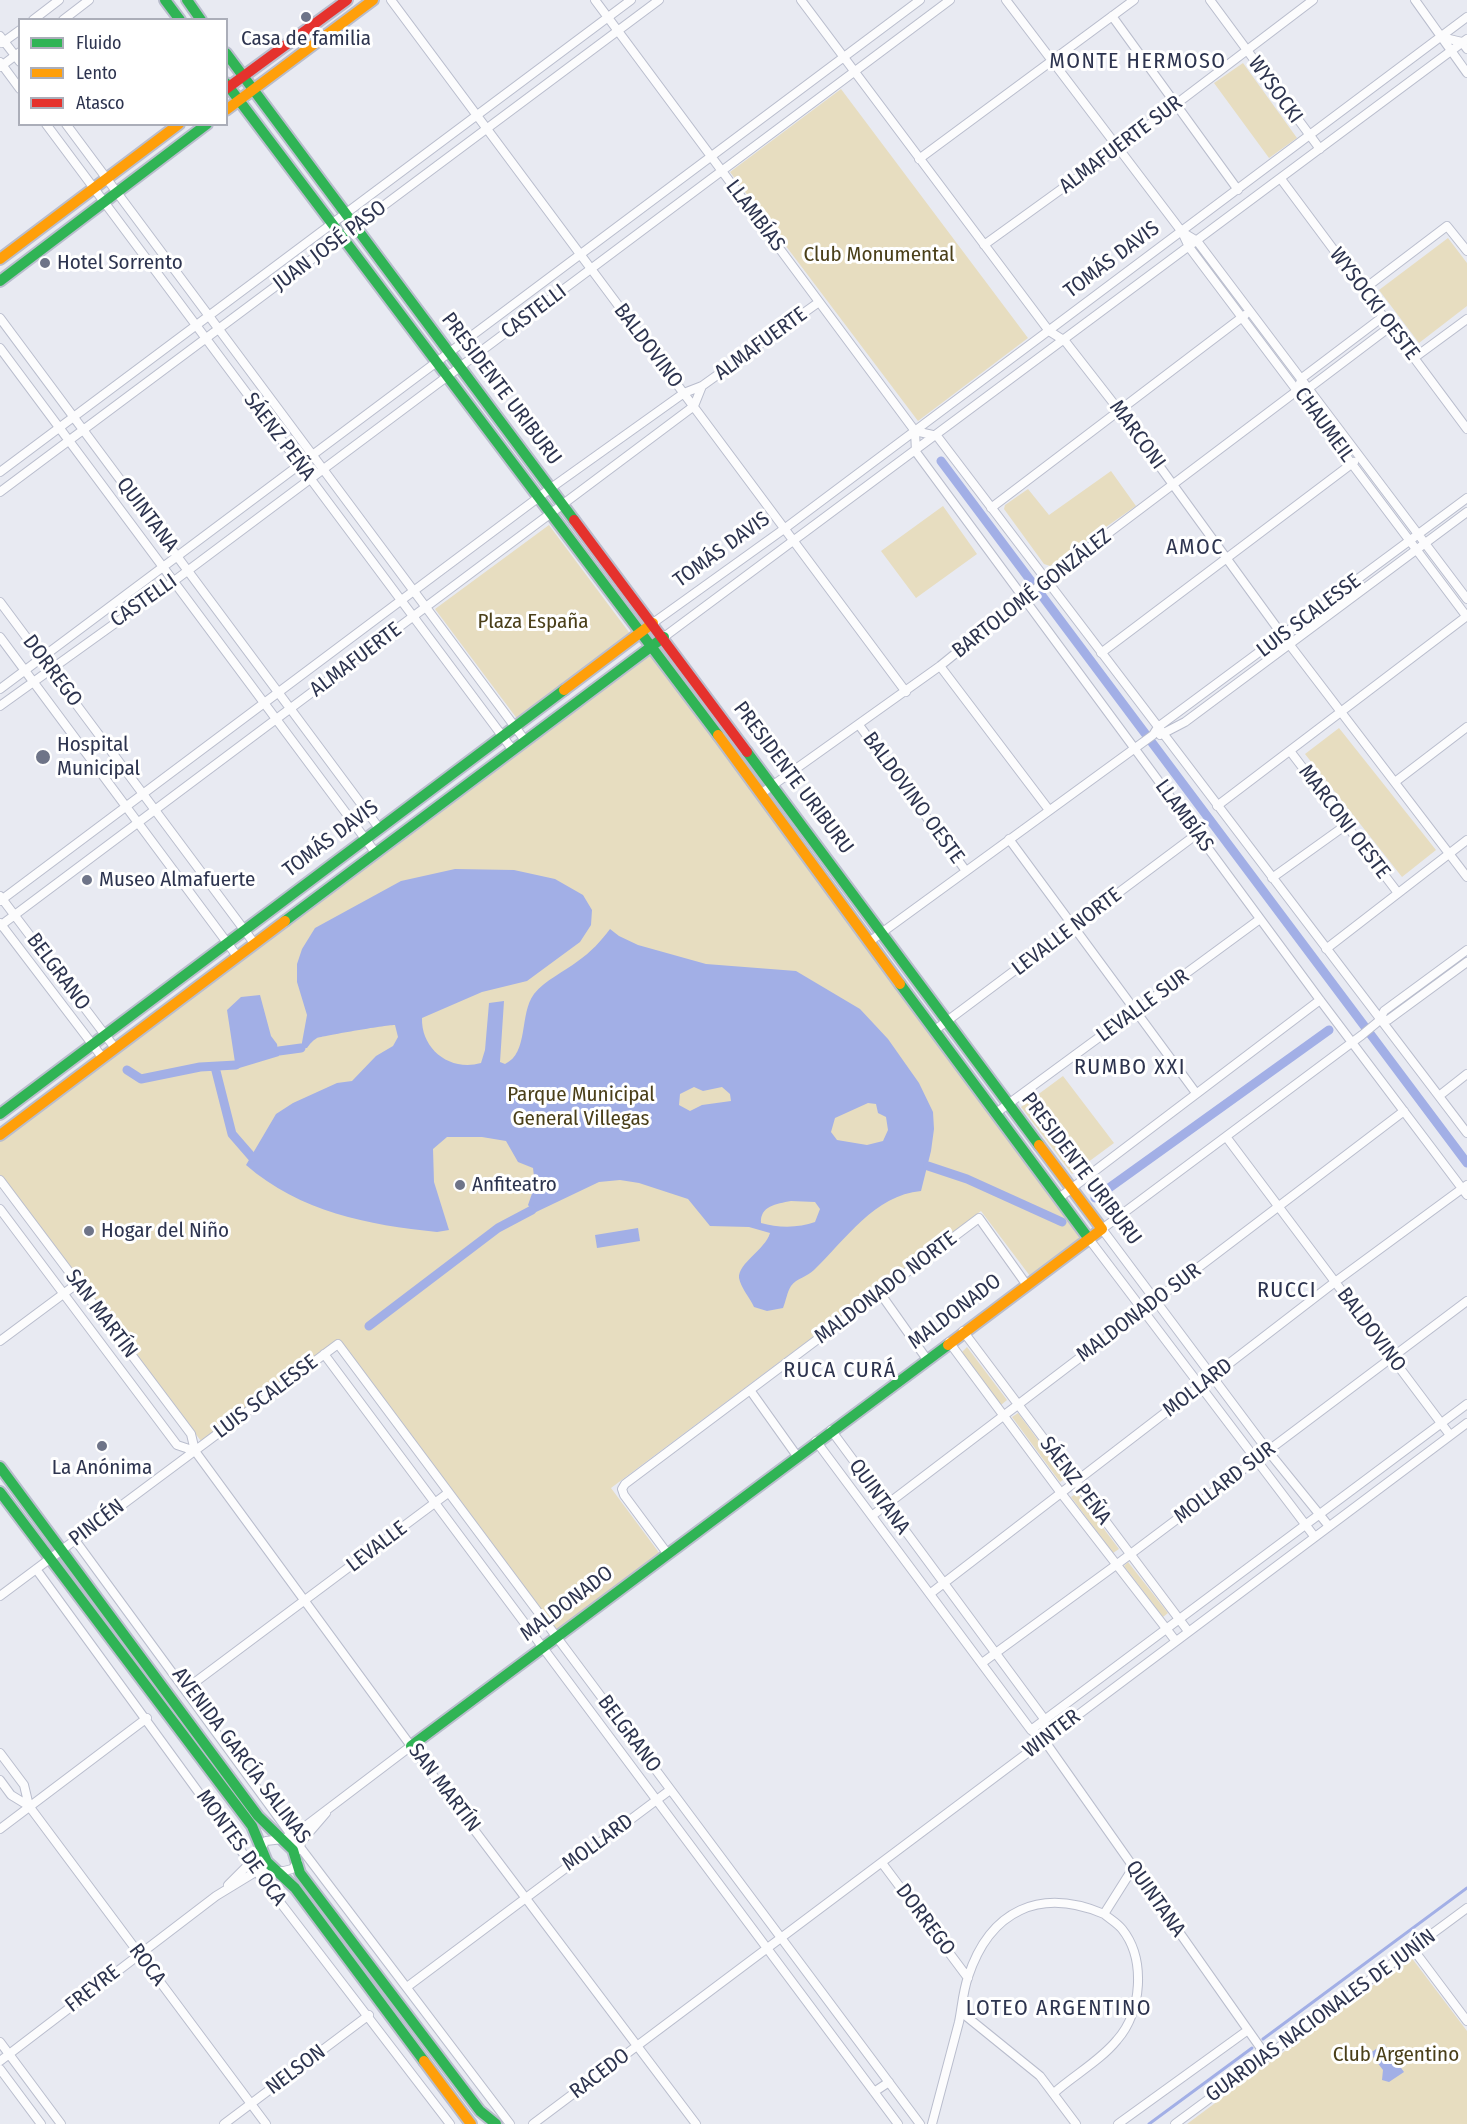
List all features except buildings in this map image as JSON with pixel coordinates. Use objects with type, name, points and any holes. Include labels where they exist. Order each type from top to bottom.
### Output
[{"type":"street","points":[[36,18],[59,0]]},
{"type":"street","points":[[66,18],[89,0]]},
{"type":"street","points":[[165,0],[178,18]]},
{"type":"street","points":[[187,0],[200,18]]},
{"type":"street","points":[[228,86],[347,0]]},
{"type":"street","points":[[228,108],[373,0]]},
{"type":"street","name":"BALDOVINO","points":[[391,0],[906,692]]},
{"type":"street","name":"LLAMBÍAS","points":[[594,0],[915,431]]},
{"type":"street","name":"JUAN JOSÉ PASO","points":[[0,472],[631,0]]},
{"type":"street","name":"JUAN JOSÉ PASO","points":[[0,492],[660,0]]},
{"type":"street","name":"MARCONI","points":[[801,0],[1049,331],[1065,341],[1118,409],[1283,636],[1467,877]]},
{"type":"street","name":"CASTELLI","points":[[0,688],[921,0]]},
{"type":"street","name":"CASTELLI","points":[[0,706],[174,581],[950,0]]},
{"type":"street","name":"CHAUMEIL","points":[[1006,0],[1182,232],[1189,247],[1467,616]]},
{"type":"street","points":[[919,159],[1134,0]]},
{"type":"street","name":"WYSOCKI","points":[[1210,0],[1320,149]]},
{"type":"street","name":"ALMAFUERTE SUR","points":[[984,245],[1117,149],[1313,0]]},
{"type":"street","points":[[1415,0],[1467,73]]},
{"type":"street","points":[[1112,16],[1238,190]]},
{"type":"street","name":"TOMÁS DAVIS","points":[[0,1114],[501,735],[784,529],[1467,17]]},
{"type":"street","points":[[18,31],[1,40],[18,57],[1,65],[18,86]]},
{"type":"street","points":[[1441,37],[1465,43]]},
{"type":"street","name":"TOMÁS DAVIS","points":[[0,1135],[524,740],[916,452],[1450,51],[1465,43]]},
{"type":"street","name":"PRESIDENTE URIBURU","points":[[228,56],[459,368],[654,623],[1155,1301],[1268,1451],[1328,1525]]},
{"type":"street","name":"PRESIDENTE URIBURU","points":[[228,86],[762,794],[868,942],[1142,1311],[1314,1536]]},
{"type":"street","name":"SÁENZ PEÑA","points":[[47,126],[512,749]]},
{"type":"street","name":"SÁENZ PEÑA","points":[[67,126],[524,740]]},
{"type":"street","points":[[0,259],[176,126]]},
{"type":"street","points":[[0,281],[204,126]]},
{"type":"street","name":"WYSOCKI OESTE","points":[[1281,179],[1467,429]]},
{"type":"street","points":[[1364,289],[1447,226],[1467,251]]},
{"type":"street","name":"CHAUMEIL","points":[[1182,232],[1197,241],[1467,599]]},
{"type":"street","name":"ALMAFUERTE","points":[[1,898],[551,488],[684,393],[702,386],[819,302]]},
{"type":"street","points":[[991,508],[1118,409],[1251,311]]},
{"type":"street","points":[[1298,390],[1302,378],[1383,316]]},
{"type":"street","name":"QUINTANA","points":[[0,318],[379,828]]},
{"type":"street","points":[[1414,358],[1467,319]]},
{"type":"street","name":"BARTOLOMÉ GONZÁLEZ","points":[[762,794],[906,692],[1172,483],[1298,390],[1309,388],[1391,326]]},
{"type":"street","name":"QUINTANA","points":[[0,348],[375,852]]},
{"type":"street","name":"ALMAFUERTE","points":[[0,925],[694,406],[702,386]]},
{"type":"street","points":[[916,452],[915,431],[936,436],[991,508],[1042,584],[1101,653],[1155,731],[1164,735]]},
{"type":"street","name":"LLAMBÍAS","points":[[916,452],[1320,1000],[1465,1190]]},
{"type":"street","points":[[1101,653],[1360,457]]},
{"type":"street","name":"LUIS SCALESSE","points":[[868,942],[1142,742],[1467,498]]},
{"type":"street","name":"LUIS SCALESSE","points":[[1164,735],[1290,645],[1467,512]]},
{"type":"street","name":"DORREGO","points":[[0,602],[254,943]]},
{"type":"street","points":[[1217,806],[1467,616]]},
{"type":"street","name":"DORREGO","points":[[0,637],[237,956]]},
{"type":"street","points":[[940,666],[1049,810]]},
{"type":"street","name":"BALDOVINO OESTE","points":[[860,725],[966,871]]},
{"type":"street","points":[[1395,782],[1467,727]]},
{"type":"street","name":"LLAMBÍAS","points":[[1164,735],[1326,949],[1377,1023],[1467,1133]]},
{"type":"street","name":"MARCONI OESTE","points":[[1290,751],[1398,893]]},
{"type":"street","points":[[1272,878],[1346,825]]},
{"type":"street","name":"LEVALLE NORTE","points":[[935,1030],[1197,834]]},
{"type":"street","points":[[1009,839],[1134,1012],[1196,1093]]},
{"type":"street","points":[[1326,949],[1467,840]]},
{"type":"street","name":"BELGRANO","points":[[1,898],[115,1048]]},
{"type":"street","name":"LEVALLE SUR","points":[[996,1113],[1260,919]]},
{"type":"street","name":"BELGRANO","points":[[0,925],[102,1058]]},
{"type":"street","name":"MALDONADO","points":[[411,1746],[926,1358],[1227,1138],[1377,1023],[1384,1011],[1467,950]]},
{"type":"street","name":"MALDONADO","points":[[1377,1023],[1388,1020],[1467,962]]},
{"type":"street","points":[[1059,1198],[1320,1000]]},
{"type":"street","points":[[1439,1096],[1467,1074]]},
{"type":"street","name":"MALDONADO SUR","points":[[873,1515],[1404,1111]]},
{"type":"street","name":"BALDOVINO","points":[[1227,1138],[1450,1435]]},
{"type":"street","name":"SAN MARTÍN","points":[[0,1180],[191,1434],[195,1450],[411,1746],[696,2124]]},
{"type":"street","name":"MOLLARD","points":[[930,1593],[1335,1282],[1465,1190]]},
{"type":"street","name":"SAN MARTÍN","points":[[0,1209],[177,1445],[195,1450]]},
{"type":"street","name":"MALDONADO NORTE","points":[[667,1553],[622,1489],[632,1479],[979,1218],[1026,1284]]},
{"type":"street","points":[[0,1341],[78,1283]]},
{"type":"street","points":[[880,1293],[926,1358]]},
{"type":"street","name":"MOLLARD SUR","points":[[982,1663],[1130,1555],[1467,1301]]},
{"type":"street","name":"SÁENZ PEÑA","points":[[963,1331],[1188,1631]]},
{"type":"street","name":"SÁENZ PEÑA","points":[[949,1342],[1060,1493],[1175,1640]]},
{"type":"street","name":"LUIS SCALESSE","points":[[195,1450],[338,1344]]},
{"type":"street","name":"BELGRANO","points":[[338,1344],[920,2124]]},
{"type":"street","name":"BELGRANO","points":[[324,1354],[434,1504],[658,1799],[898,2124]]},
{"type":"street","points":[[750,1390],[797,1456]]},
{"type":"street","name":"WINTER","points":[[1031,1730],[1467,1404]]},
{"type":"street","name":"WINTER","points":[[638,2046],[1328,1525],[1467,1423]]},
{"type":"street","name":"QUINTANA","points":[[831,1430],[994,1654],[1045,1720]]},
{"type":"street","name":"QUINTANA","points":[[816,1441],[1031,1730],[1044,1740],[1267,2057]]},
{"type":"street","name":"PINCÉN","points":[[0,1596],[195,1450]]},
{"type":"street","name":"AVENIDA GARCÍA SALINAS","points":[[0,1467],[258,1816],[287,1838],[297,1864],[480,2111],[496,2124]]},
{"type":"street","name":"AVENIDA GARCÍA SALINAS","points":[[0,1492],[252,1826],[264,1858],[295,1888],[471,2124]]},
{"type":"street","name":"LEVALLE","points":[[186,1689],[448,1493]]},
{"type":"street","points":[[75,1540],[186,1689],[287,1838],[300,1847],[510,2124]]},
{"type":"street","name":"MONTES DE OCA","points":[[36,1569],[147,1718],[250,1863],[369,2015],[450,2124]]},
{"type":"street","points":[[0,1829],[147,1718]]},
{"type":"street","points":[[1044,1740],[1045,1720]]},
{"type":"street","points":[[261,1846],[270,1839],[287,1838],[326,1813],[411,1746]]},
{"type":"street","name":"ROCA","points":[[0,1753],[24,1785],[29,1806]]},
{"type":"street","name":"ROCA","points":[[0,1780],[11,1795],[29,1806],[266,2124]]},
{"type":"street","name":"MOLLARD","points":[[526,1897],[670,1790]]},
{"type":"street","points":[[297,1864],[301,1842],[326,1813]]},
{"type":"street","name":"FREYRE","points":[[216,1896],[250,1863],[261,1846]]},
{"type":"street","name":"DORREGO","points":[[882,1863],[968,1978]]},
{"type":"street","name":"FREYRE","points":[[0,2061],[216,1896],[257,1871],[289,1870],[297,1864]]},
{"type":"street","points":[[1104,1914],[1133,1868]]},
{"type":"street","points":[[407,1987],[526,1897]]},
{"type":"street","points":[[932,2124],[968,1978],[985,1940],[998,1924],[1013,1913],[1033,1905],[1059,1902],[1070,1903],[1104,1914],[1121,1928],[1130,1942],[1136,1966],[1137,2003],[1129,2023],[1118,2040],[1054,2093]]},
{"type":"street","name":"GUARDIAS NACIONALES DE JUNÍN","points":[[1175,2124],[1467,1908]]},
{"type":"street","points":[[1413,1949],[1467,2021]]},
{"type":"street","points":[[961,2012],[1040,2076],[1076,2124]]},
{"type":"street","name":"NELSON","points":[[224,2124],[369,2015]]},
{"type":"street","name":"GUARDIAS NACIONALES DE JUNÍN","points":[[1118,2124],[1248,2030]]},
{"type":"street","points":[[0,2042],[61,2124]]},
{"type":"street","name":"RACEDO","points":[[533,2124],[638,2046]]},
{"type":"street","points":[[0,2069],[41,2124]]},
{"type":"street","points":[[874,2092],[889,2082]]},
{"type":"green space","points":[[1243,63],[1297,138],[1269,158],[1214,83]]},
{"type":"green space","name":"Club Monumental","points":[[841,89],[1028,338],[918,421],[730,172]]},
{"type":"green space","points":[[1448,238],[1467,263],[1467,306],[1419,343],[1379,290]]},
{"type":"green space","points":[[1111,471],[1136,506],[1050,566],[1044,564],[1004,509],[1005,505],[1028,489],[1049,515]]},
{"type":"green space","points":[[943,506],[977,554],[916,598],[881,551]]},
{"type":"green space","name":"Plaza España","points":[[549,525],[631,635],[518,720],[435,609]]},
{"type":"green space","name":"Parque Municipal General Villegas","points":[[649,652],[1080,1238],[1030,1276],[981,1211],[611,1488],[660,1554],[556,1631],[339,1340],[201,1441],[0,1175],[0,1140]]},
{"type":"green space","points":[[1339,728],[1436,850],[1402,877],[1305,754]]},
{"type":"green space","points":[[1063,1076],[1114,1143],[1072,1174],[1021,1107]]},
{"type":"green space","points":[[967,1347],[1007,1400],[1001,1405],[962,1352]]},
{"type":"green space","points":[[1018,1413],[1066,1478],[1060,1482],[1012,1417]]},
{"type":"green space","points":[[1077,1493],[1119,1549],[1113,1553],[1071,1497]]},
{"type":"green space","points":[[1128,1562],[1168,1613],[1163,1617],[1124,1566]]},
{"type":"green space","name":"Club Argentino","points":[[1411,1957],[1467,2031],[1467,2124],[1187,2124]]},
{"type":"water","points":[[455,869],[514,870],[555,879],[583,895],[592,910],[591,925],[580,942],[527,981],[482,992],[422,1018],[426,1039],[440,1056],[448,1061],[470,1065],[481,1063],[485,1050],[489,1003],[504,1001],[500,1062],[505,1064],[513,1059],[521,1042],[529,1002],[534,994],[549,980],[587,954],[610,929],[638,945],[706,964],[796,971],[860,1009],[888,1039],[919,1083],[933,1112],[934,1129],[921,1191],[904,1194],[875,1210],[849,1233],[814,1270],[793,1283],[783,1308],[767,1311],[754,1307],[739,1278],[743,1267],[763,1245],[770,1233],[749,1227],[710,1226],[688,1199],[639,1183],[620,1180],[599,1182],[534,1213],[528,1205],[535,1185],[533,1168],[518,1162],[506,1141],[482,1137],[447,1137],[433,1149],[434,1182],[449,1230],[437,1232],[411,1229],[336,1214],[289,1194],[267,1181],[246,1165],[276,1114],[293,1103],[337,1083],[352,1081],[376,1056],[393,1046],[398,1037],[395,1025],[391,1025],[317,1038],[307,1048],[301,1048],[307,1015],[297,982],[297,964],[302,949],[315,928],[401,881]],"holes":[[[694,1087],[703,1091],[722,1087],[730,1094],[731,1101],[702,1105],[690,1111],[679,1105],[680,1094]],[[868,1103],[876,1104],[878,1113],[886,1117],[888,1130],[883,1141],[867,1145],[837,1140],[831,1132],[835,1118]],[[791,1201],[815,1202],[820,1209],[815,1222],[788,1227],[761,1223],[761,1217],[766,1209]]]},
{"type":"water","points":[[260,995],[279,1056],[236,1069],[227,1010],[241,997]]},
{"type":"water","points":[[638,1228],[640,1241],[597,1248],[595,1235]]},
{"type":"water","points":[[1384,2044],[1404,2072],[1389,2082],[1382,2080],[1383,2070],[1370,2053]]},
{"type":"waterway","points":[[941,461],[1467,1163]]},
{"type":"waterway","points":[[1095,1198],[1329,1030]]},
{"type":"waterway","points":[[279,1051],[301,1048]]},
{"type":"waterway","points":[[127,1070],[141,1079],[200,1067],[236,1065]]},
{"type":"waterway","points":[[215,1067],[232,1134],[252,1157]]},
{"type":"waterway","points":[[928,1166],[967,1179],[1062,1222]]},
{"type":"waterway","points":[[369,1326],[498,1228],[532,1210]]},
{"type":"waterway","points":[[1263,2039],[1467,1888]]},
{"type":"waterway","points":[[1149,2124],[1252,2048]]},
{"type":"traffic: fast","points":[[165,0],[178,18]]},
{"type":"traffic: fast","points":[[187,0],[200,18]]},
{"type":"traffic: fast","points":[[228,56],[574,520]]},
{"type":"traffic: fast","points":[[228,86],[718,735]]},
{"type":"traffic: fast","points":[[0,281],[204,126]]},
{"type":"traffic: fast","points":[[285,921],[664,637]]},
{"type":"traffic: fast","points":[[0,1114],[564,690]]},
{"type":"traffic: fast","points":[[747,752],[1039,1145]]},
{"type":"traffic: fast","points":[[900,984],[1089,1239]]},
{"type":"traffic: fast","points":[[411,1746],[948,1345]]},
{"type":"traffic: fast","points":[[0,1467],[258,1816],[293,1850],[300,1873],[480,2111],[496,2124]]},
{"type":"traffic: fast","points":[[0,1492],[252,1826],[267,1862],[295,1888],[424,2061]]},
{"type":"traffic: slow","points":[[228,109],[373,0]]},
{"type":"traffic: slow","points":[[0,259],[176,126]]},
{"type":"traffic: slow","points":[[564,690],[653,623]]},
{"type":"traffic: slow","points":[[718,735],[900,984]]},
{"type":"traffic: slow","points":[[0,1135],[285,921]]},
{"type":"traffic: slow","points":[[948,1345],[1102,1229],[1039,1145]]},
{"type":"traffic: slow","points":[[424,2061],[471,2124]]},
{"type":"traffic: jam","points":[[228,88],[347,0]]},
{"type":"traffic: jam","points":[[574,520],[747,752]]},
{"type":"place","name":"Casa de familia","points":[[306,17]]},
{"type":"place","name":"Hotel Sorrento","points":[[45,263]]},
{"type":"place","name":"Hospital Municipal","points":[[43,757]]},
{"type":"place","name":"Museo Almafuerte","points":[[87,880]]},
{"type":"place","name":"Anfiteatro","points":[[460,1185]]},
{"type":"place","name":"Hogar del Niño","points":[[89,1231]]},
{"type":"place","name":"La Anónima","points":[[102,1446]]},
{"type":"district","name":"MONTE HERMOSO","points":[[1138,62]]},
{"type":"district","name":"AMOC","points":[[1195,548]]},
{"type":"district","name":"RUMBO XXI","points":[[1130,1068]]},
{"type":"district","name":"RUCCI","points":[[1287,1291]]},
{"type":"district","name":"RUCA CURÁ","points":[[840,1371]]},
{"type":"district","name":"LOTEO ARGENTINO","points":[[1059,2009]]}]
